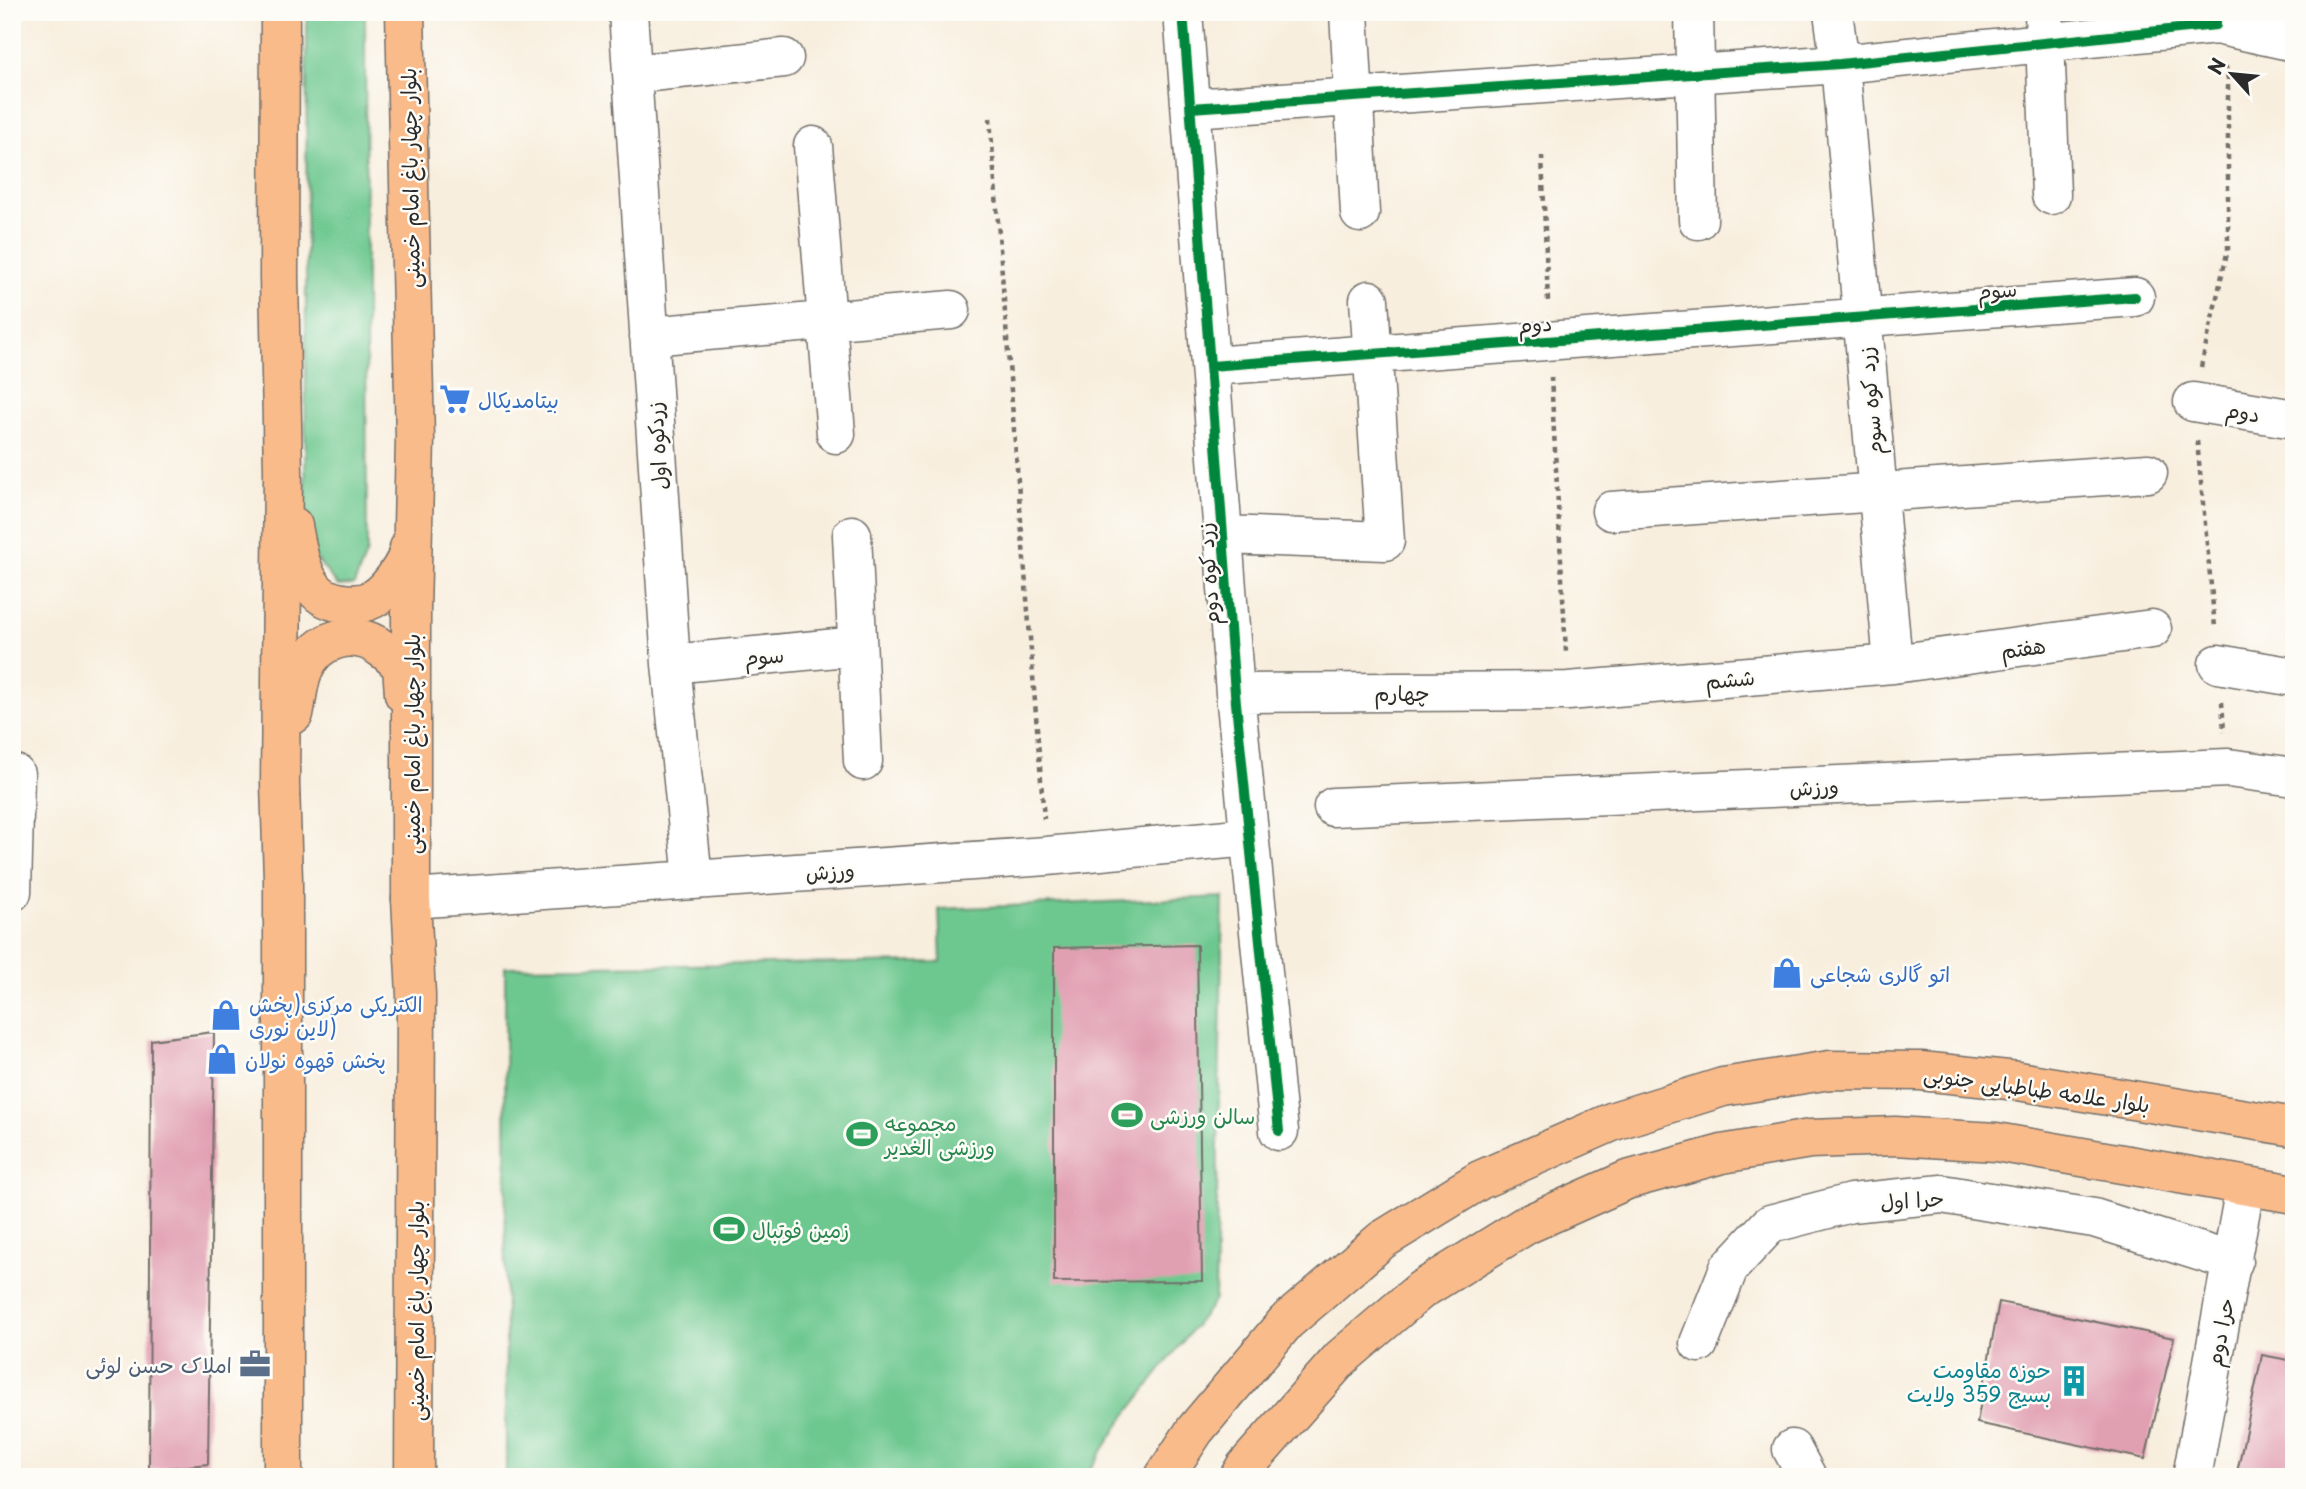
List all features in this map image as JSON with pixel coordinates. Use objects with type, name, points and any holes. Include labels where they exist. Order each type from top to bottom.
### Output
[{"type":"main road","points":[[280,12],[283,1477]]},
{"type":"main road","name":"بلوار چهار باغ امام خمینی","points":[[405,12],[415,439],[411,612],[411,899],[416,996],[414,1477]]},
{"type":"main road","points":[[283,472],[300,562],[314,589],[331,601],[352,604],[372,600],[385,590],[408,558],[415,439]]},
{"type":"main road","points":[[280,783],[304,669],[320,646],[337,638],[357,636],[380,646],[402,666],[412,786]]},
{"type":"main road","name":"بلوار علامه طباطبایی جنوبی","points":[[1164,1477],[1195,1430],[1286,1322],[1382,1240],[1480,1180],[1614,1121],[1723,1087],[1830,1070],[1922,1071],[2018,1081],[2294,1127]]},
{"type":"main road","points":[[1239,1477],[1245,1466],[1341,1358],[1421,1290],[1526,1225],[1627,1180],[1722,1154],[1810,1139],[1895,1136],[1996,1142],[2294,1194]]},
{"type":"street","name":"زردکوه اول","points":[[628,12],[671,664],[693,879]]},
{"type":"street","name":"زرد کوه دوم","points":[[1183,12],[1236,693],[1279,1131]]},
{"type":"street","points":[[1349,12],[1360,213]]},
{"type":"street","points":[[1694,12],[1698,220]]},
{"type":"street","name":"زرد کوه سوم","points":[[1833,12],[1840,64],[1893,664]]},
{"type":"street","points":[[1191,108],[1840,64],[2046,27],[2216,19],[2294,42]]},
{"type":"street","points":[[2046,27],[2051,195]]},
{"type":"street","points":[[632,74],[784,58]]},
{"type":"street","points":[[813,146],[836,434]]},
{"type":"street","name":"سوم","points":[[1862,319],[2135,297]]},
{"type":"street","points":[[1223,535],[1385,541],[1369,300]]},
{"type":"street","points":[[649,336],[951,310]]},
{"type":"street","name":"دوم","points":[[1211,366],[1862,319]]},
{"type":"street","name":"دوم","points":[[2193,402],[2294,419]]},
{"type":"street","points":[[1611,511],[2148,473]]},
{"type":"street","points":[[852,535],[863,761]]},
{"type":"street","name":"هفتم","points":[[1893,664],[2152,629]]},
{"type":"street","name":"سوم","points":[[671,664],[857,646]]},
{"type":"street","name":"ششم","points":[[1568,691],[1893,664]]},
{"type":"street","points":[[2218,664],[2294,677]]},
{"type":"street","name":"چهارم","points":[[1236,693],[1568,691]]},
{"type":"street","name":"ورزش","points":[[1333,807],[2228,768],[2294,777]]},
{"type":"street","points":[[12,892],[15,774]]},
{"type":"street","name":"ورزش","points":[[411,899],[1047,856],[1249,837]]},
{"type":"street","name":"حرا دوم","points":[[2192,1477],[2245,1187]]},
{"type":"street","name":"حرا اول","points":[[1699,1343],[1729,1268],[1770,1224],[1851,1203],[1942,1194],[2094,1218],[2232,1262]]},
{"type":"path","points":[[990,118],[1047,856]]},
{"type":"path","points":[[1542,156],[1568,691]]},
{"type":"green space","points":[[307,12],[365,12],[367,552],[354,585],[338,586],[305,545]]},
{"type":"green space","name":"مجموعه ورزشی الغدیر","points":[[1223,897],[1215,1300],[1123,1419],[1085,1477],[506,1477],[505,967],[941,962],[939,909]]},
{"type":"building","name":"سالن ورزشی","points":[[1197,945],[1202,1281],[1054,1282],[1054,948]]},
{"type":"building","points":[[214,1032],[208,1464],[149,1470],[151,1040]]},
{"type":"building","name":"حوزه مقاومت بسیج 359 ولایت","points":[[1999,1302],[2174,1338],[2145,1459],[1977,1423]]},
{"type":"building","points":[[2262,1355],[2294,1361],[2294,1477],[2236,1477]]},
{"type":"cycle path","points":[[1183,12],[1235,693],[1279,1131]]},
{"type":"cycle path","points":[[1191,108],[1840,64],[2216,25],[2216,12]]},
{"type":"cycle path","points":[[1211,366],[2135,297]]},
{"type":"place","name":"بیتامدیکال","points":[[455,399]]},
{"type":"place","name":"اتو گالری شجاعی","points":[[1787,973]]},
{"type":"place","name":"الکتریکی مرکزی(پخش لاین نوری)","points":[[226,1015]]},
{"type":"place","name":"پخش قهوه نولان","points":[[222,1059]]},
{"type":"place","name":"سالن ورزشی","points":[[1127,1115]]},
{"type":"place","name":"مجموعه ورزشی الغدیر","points":[[862,1134]]},
{"type":"place","name":"زمین فوتبال","points":[[729,1229]]},
{"type":"place","name":"املاک حسن لوئی","points":[[255,1364]]},
{"type":"place","name":"حوزه مقاومت بسیج 359 ولایت","points":[[2074,1381]]}]
